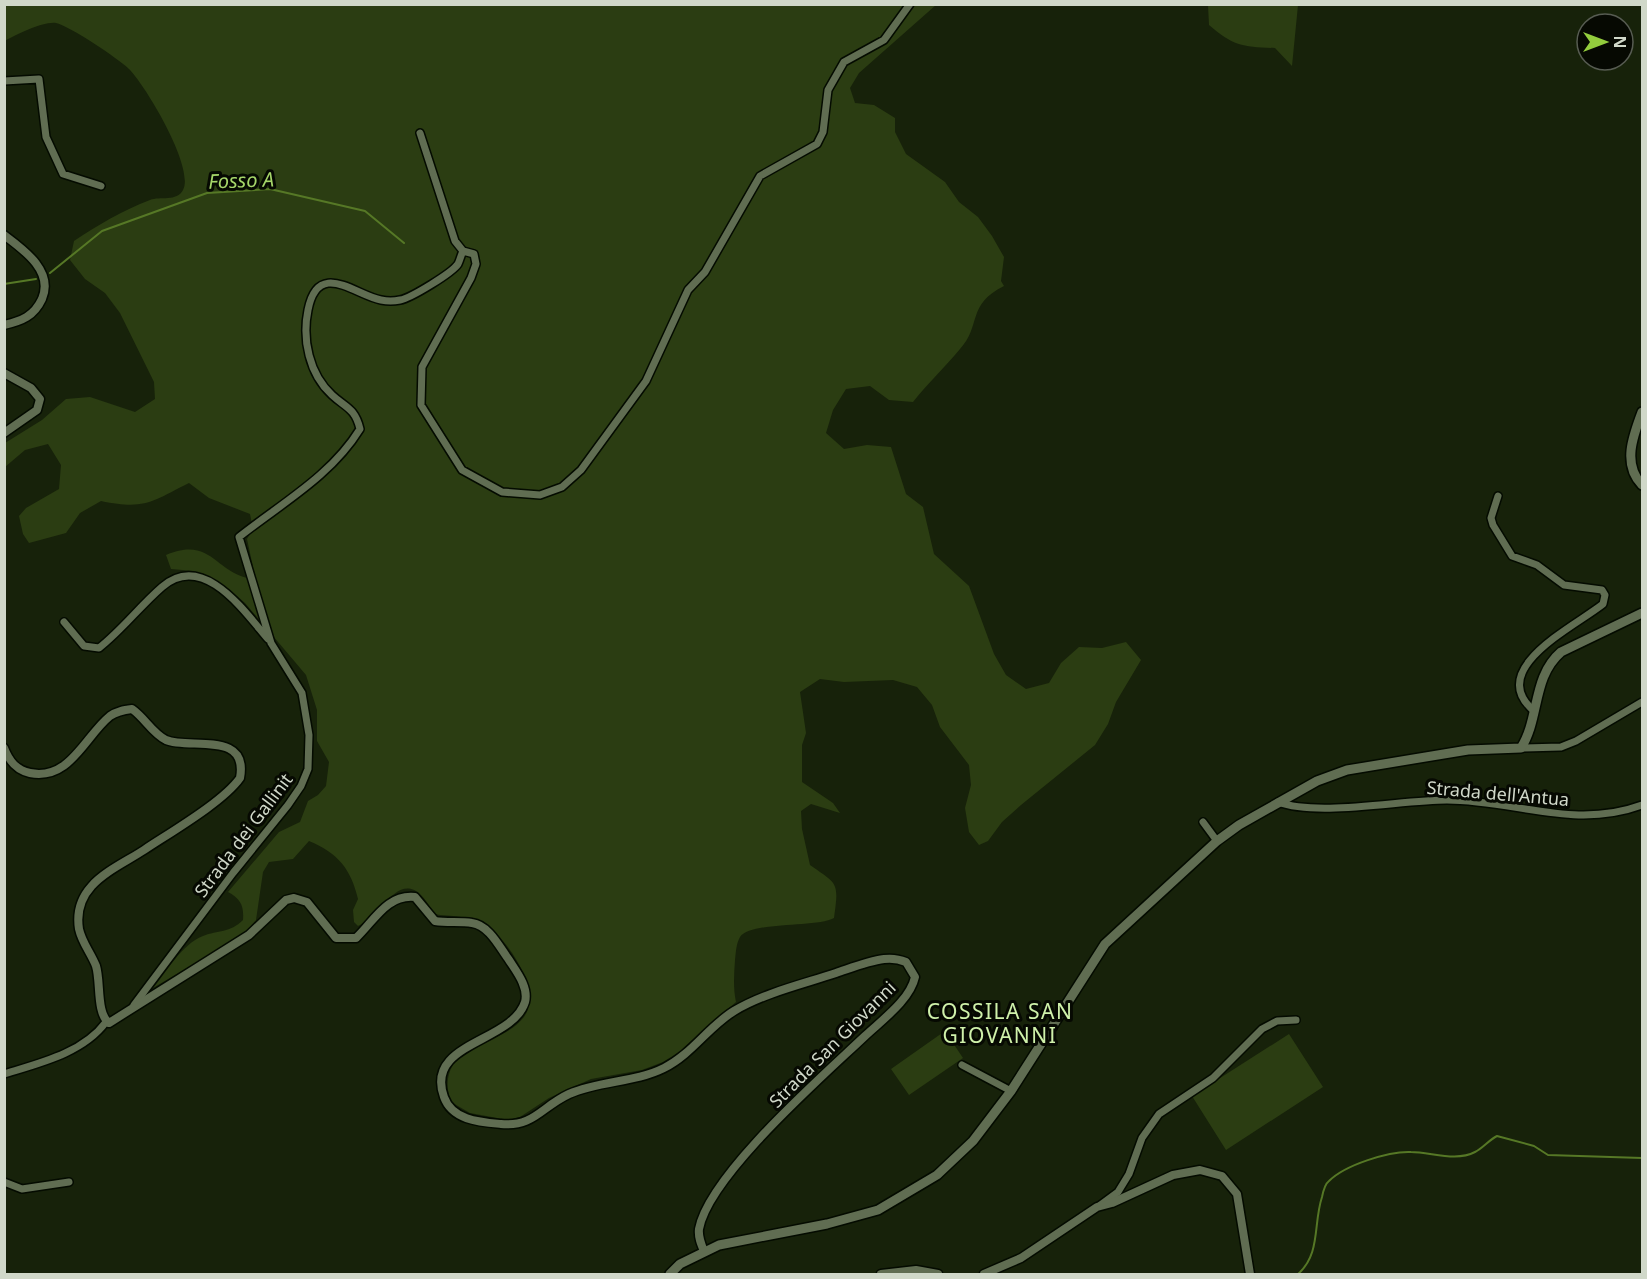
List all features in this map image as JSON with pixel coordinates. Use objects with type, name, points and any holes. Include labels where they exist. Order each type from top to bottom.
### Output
[{"type":"main road","points":[[1642,412],[1632,444],[1630,466],[1636,479],[1642,485]]},
{"type":"main road","points":[[670,1275],[680,1264],[719,1245],[827,1224],[878,1210],[937,1175],[974,1141],[1011,1091],[1105,944],[1217,841],[1278,802],[1317,781],[1347,770],[1468,750],[1521,748],[1527,738],[1543,678],[1553,659],[1561,652],[1642,613]]},
{"type":"street","points":[[420,133],[455,242],[463,251],[474,254],[476,264],[471,278],[422,367],[421,405],[462,470],[502,492],[540,495],[562,487],[581,470],[646,381],[688,290],[705,272],[760,176],[817,144],[823,132],[828,90],[844,62],[884,40],[910,4]]},
{"type":"street","points":[[4,81],[39,79],[46,137],[63,174],[101,186]]},
{"type":"street","points":[[4,235],[28,255],[42,272],[45,292],[35,311],[27,318],[4,325]]},
{"type":"street","name":"Strada dei Gallinit","points":[[133,1007],[233,873],[288,805],[308,769],[309,735],[302,693],[271,644],[239,537],[306,489],[354,439],[360,429],[357,416],[330,394],[308,355],[305,323],[310,301],[316,291],[326,284],[342,283],[380,300],[400,300],[447,274],[457,264],[463,251]]},
{"type":"street","points":[[4,373],[31,388],[40,399],[37,410],[4,433]]},
{"type":"street","points":[[1498,496],[1491,518],[1512,556],[1537,565],[1564,585],[1593,586],[1602,590],[1605,596],[1603,604],[1542,647],[1520,675],[1518,689],[1522,701],[1534,711]]},
{"type":"street","points":[[64,622],[84,646],[99,648],[162,586],[185,576],[200,576],[220,588],[271,644]]},
{"type":"street","points":[[1521,748],[1562,747],[1642,702]]},
{"type":"street","points":[[4,748],[9,759],[21,771],[39,774],[56,770],[76,756],[109,717],[118,711],[132,709],[158,735],[169,741],[206,742],[233,751],[240,760],[240,778],[219,800],[101,875],[85,894],[81,903],[79,927],[98,975],[106,1022],[90,1039],[64,1053],[4,1074]]},
{"type":"street","name":"Strada dell'Antua","points":[[1278,802],[1291,807],[1314,808],[1450,800],[1537,812],[1610,815],[1642,805]]},
{"type":"street","points":[[1203,822],[1217,841]]},
{"type":"street","name":"Strada San Giovanni","points":[[106,1022],[112,1023],[133,1007],[249,935],[286,900],[294,898],[307,902],[336,938],[345,939],[356,938],[394,899],[402,896],[415,897],[435,921],[472,923],[487,932],[523,983],[525,1001],[520,1010],[498,1031],[457,1053],[447,1062],[441,1082],[443,1095],[449,1107],[458,1115],[512,1125],[531,1121],[548,1105],[591,1085],[640,1077],[665,1067],[690,1051],[722,1020],[759,1000],[881,960],[906,962],[915,977],[900,1002],[728,1173],[701,1222],[699,1232],[704,1251]]},
{"type":"street","points":[[984,1275],[1021,1258],[1118,1192],[1129,1174],[1142,1138],[1159,1114],[1214,1078],[1263,1029],[1276,1021],[1296,1020]]},
{"type":"street","points":[[962,1065],[1011,1091]]},
{"type":"street","points":[[1097,1207],[1112,1203],[1173,1175],[1200,1170],[1222,1176],[1237,1194],[1250,1275]]},
{"type":"street","points":[[4,1182],[22,1189],[69,1182]]},
{"type":"street","points":[[881,1275],[916,1270],[938,1275]]},
{"type":"green space","points":[[5,5],[936,5],[859,73],[850,88],[855,103],[874,105],[895,118],[895,132],[906,154],[945,182],[959,202],[978,217],[1004,257],[1001,281],[1004,286],[984,300],[967,340],[913,402],[889,400],[870,386],[846,389],[833,410],[826,433],[844,449],[867,445],[891,447],[906,494],[923,507],[934,554],[969,586],[994,654],[1006,675],[1026,689],[1049,683],[1061,663],[1079,647],[1102,648],[1126,642],[1141,660],[1116,702],[1108,724],[1095,745],[1021,805],[1002,822],[988,841],[979,845],[969,832],[965,808],[971,785],[969,765],[940,727],[932,705],[917,687],[893,680],[844,682],[820,679],[800,692],[806,733],[802,745],[802,782],[833,803],[840,813],[811,804],[801,811],[802,829],[810,865],[831,881],[836,890],[834,918],[746,932],[740,937],[736,948],[734,992],[736,1002],[679,1052],[663,1062],[642,1070],[591,1079],[549,1098],[520,1117],[508,1120],[470,1113],[451,1102],[448,1092],[448,1077],[455,1062],[462,1055],[508,1031],[524,1017],[529,1006],[529,994],[526,980],[512,952],[492,930],[477,921],[434,914],[423,897],[413,890],[403,889],[394,894],[358,926],[354,922],[353,910],[358,899],[347,871],[342,863],[328,851],[309,841],[293,859],[269,862],[263,872],[256,920],[243,935],[153,988],[188,945],[203,936],[233,927],[243,920],[241,903],[228,892],[279,832],[300,822],[308,801],[326,786],[329,762],[317,741],[317,710],[306,675],[245,603],[229,589],[194,571],[171,569],[166,555],[181,550],[202,552],[236,574],[247,578],[253,567],[247,539],[253,529],[250,514],[209,498],[189,483],[156,499],[138,504],[128,505],[101,501],[80,513],[66,533],[29,543],[23,534],[19,516],[26,508],[59,489],[61,465],[48,444],[25,450],[5,467],[5,443],[42,420],[66,399],[90,397],[135,412],[155,399],[154,382],[120,313],[105,293],[85,279],[70,260],[74,241],[111,218],[140,204],[154,199],[177,196],[183,190],[185,179],[176,147],[167,128],[157,109],[129,69],[93,43],[56,23],[37,26],[5,41]]},
{"type":"green space","points":[[1208,5],[1298,5],[1292,66],[1275,48],[1239,44],[1217,32],[1209,25]]},
{"type":"green space","points":[[945,1031],[963,1058],[909,1095],[891,1069]]},
{"type":"green space","points":[[1289,1034],[1323,1087],[1226,1150],[1192,1096]]},
{"type":"waterway","name":"Fosso A","points":[[50,273],[102,231],[207,193],[270,189],[365,211],[404,243]]},
{"type":"waterway","name":"Fosso A","points":[[4,284],[36,279]]},
{"type":"waterway","points":[[1298,1274],[1305,1266],[1313,1248],[1319,1207],[1326,1184],[1336,1175],[1368,1160],[1402,1152],[1468,1155],[1497,1136],[1534,1146],[1548,1155],[1642,1158]]},
{"type":"district","name":"COSSILA SAN GIOVANNI","points":[[1000,1023]]}]
